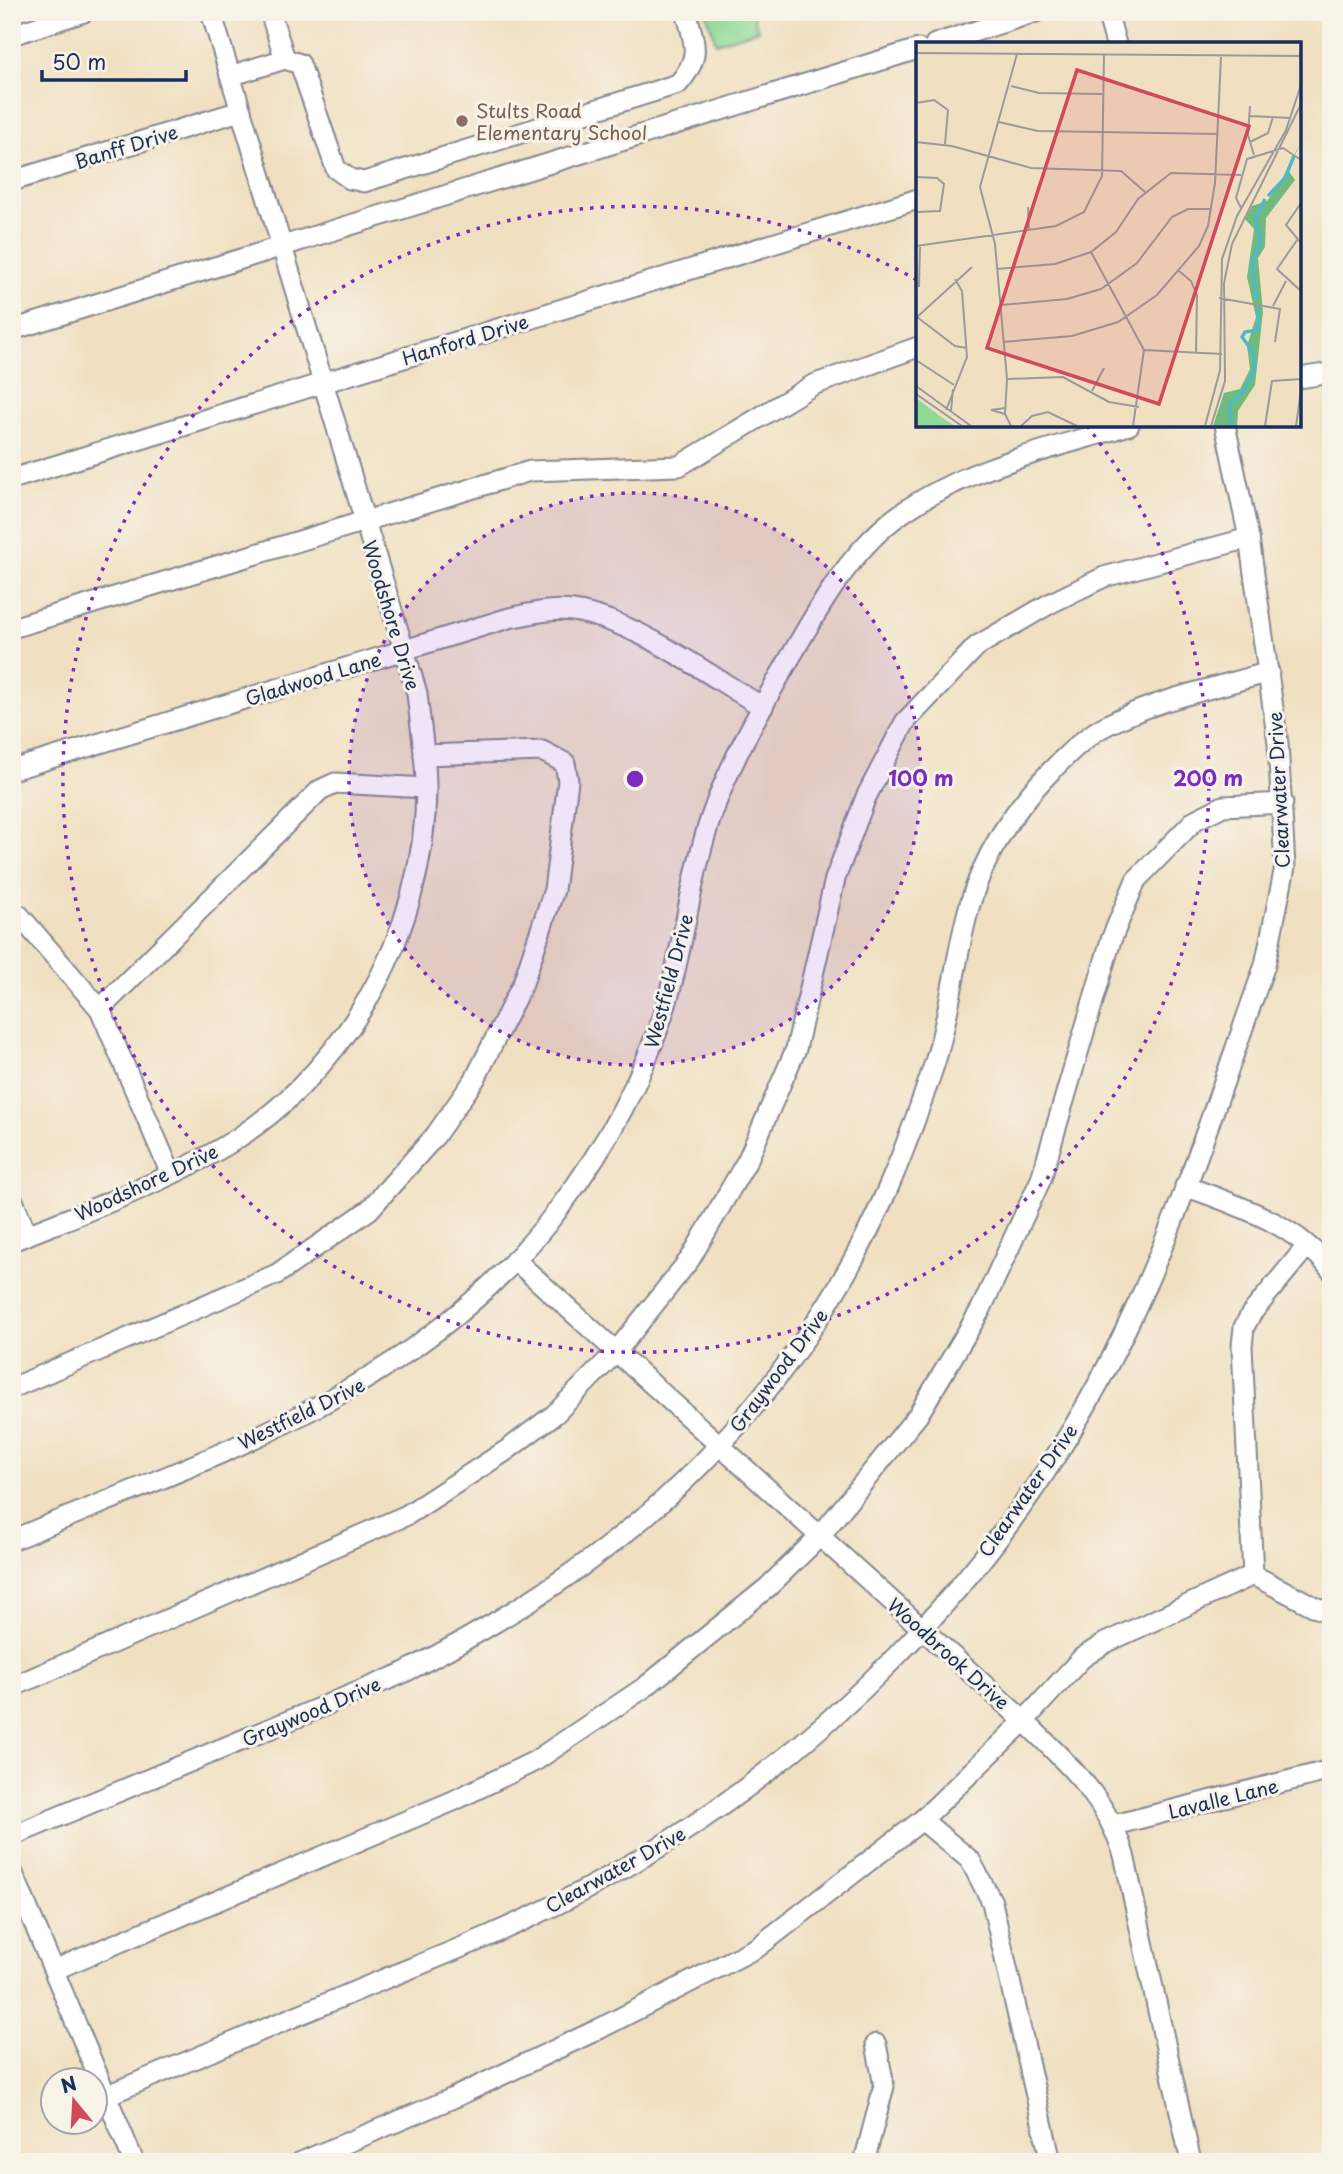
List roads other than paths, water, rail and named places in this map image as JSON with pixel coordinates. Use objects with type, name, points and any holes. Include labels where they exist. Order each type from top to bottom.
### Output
[{"type":"street","points":[[12,35],[85,12]]},
{"type":"street","name":"Woodshore Drive","points":[[20,1238],[171,1174],[213,1153],[263,1119],[301,1086],[324,1061],[377,986],[398,936],[415,881],[426,788],[417,692],[211,12]]},
{"type":"street","points":[[270,12],[285,59]]},
{"type":"street","points":[[230,76],[285,59],[300,64],[336,169],[349,178],[363,182],[678,83],[691,69],[696,53],[685,12]]},
{"type":"street","points":[[941,42],[1036,12]]},
{"type":"street","points":[[1107,12],[1115,42]]},
{"type":"street","points":[[12,330],[916,50]]},
{"type":"street","name":"Banff Drive","points":[[12,181],[240,111]]},
{"type":"street","name":"Hanford Drive","points":[[12,479],[916,200]]},
{"type":"street","points":[[12,628],[363,519],[530,471],[679,466],[813,385],[916,348]]},
{"type":"street","points":[[1301,377],[1331,373]]},
{"type":"street","name":"Westfield Drive","points":[[12,1540],[290,1423],[370,1379],[436,1332],[515,1260],[560,1208],[608,1135],[648,1057],[668,998],[710,820],[726,776],[827,594],[862,550],[899,514],[938,491],[984,471],[1123,427]]},
{"type":"street","name":"Clearwater Drive","points":[[108,2095],[502,1930],[578,1893],[694,1825],[808,1738],[867,1686],[923,1628],[998,1536],[1042,1475],[1083,1408],[1147,1282],[1185,1186],[1265,965],[1284,867],[1283,803],[1269,672],[1249,538],[1225,427]]},
{"type":"street","points":[[12,1687],[407,1515],[507,1450],[555,1414],[617,1352],[690,1259],[748,1159],[796,1049],[840,867],[866,797],[905,722],[977,646],[1049,604],[1104,578],[1249,538]]},
{"type":"street","name":"Gladwood Lane","points":[[12,770],[509,618],[570,611],[603,617],[633,630],[763,707]]},
{"type":"street","name":"Graywood Drive","points":[[12,1836],[401,1674],[507,1618],[588,1564],[671,1496],[720,1447],[777,1378],[831,1299],[870,1224],[905,1148],[936,1058],[970,904],[986,858],[1011,820],[1036,786],[1070,751],[1106,725],[1144,709],[1269,672]]},
{"type":"street","points":[[12,1388],[276,1274],[369,1210],[435,1136],[475,1079],[523,983],[554,890],[568,781],[565,764],[542,751],[424,755]]},
{"type":"street","points":[[100,1009],[320,790],[335,783],[426,788]]},
{"type":"street","points":[[54,1970],[453,1801],[536,1761],[645,1687],[768,1587],[820,1536],[918,1415],[981,1309],[1041,1179],[1111,940],[1136,880],[1195,820],[1223,806],[1283,803]]},
{"type":"street","points":[[12,917],[19,915],[34,929],[100,1009],[171,1174]]},
{"type":"street","points":[[1185,1186],[1256,1212],[1287,1230],[1331,1270]]},
{"type":"street","points":[[12,1198],[20,1238]]},
{"type":"street","points":[[1253,1575],[1242,1346],[1244,1327],[1251,1314],[1307,1246]]},
{"type":"street","name":"Woodbrook Drive","points":[[515,1260],[1024,1721],[1068,1764],[1114,1825],[1191,2162]]},
{"type":"street","points":[[1253,1575],[1331,1612]]},
{"type":"street","points":[[301,2162],[453,2098],[599,2029],[758,1947],[922,1820],[1024,1721],[1082,1658],[1105,1643],[1253,1575]]},
{"type":"street","name":"Lavalle Lane","points":[[1114,1825],[1331,1770]]},
{"type":"street","points":[[922,1820],[971,1860],[992,1902],[1051,2162]]},
{"type":"street","points":[[12,1871],[93,2066]]},
{"type":"street","points":[[864,2162],[884,2086],[876,2045]]},
{"type":"street","points":[[108,2103],[134,2162]]},
{"type":"place","name":"Stults Road Elementary School","points":[[462,121]]}]
